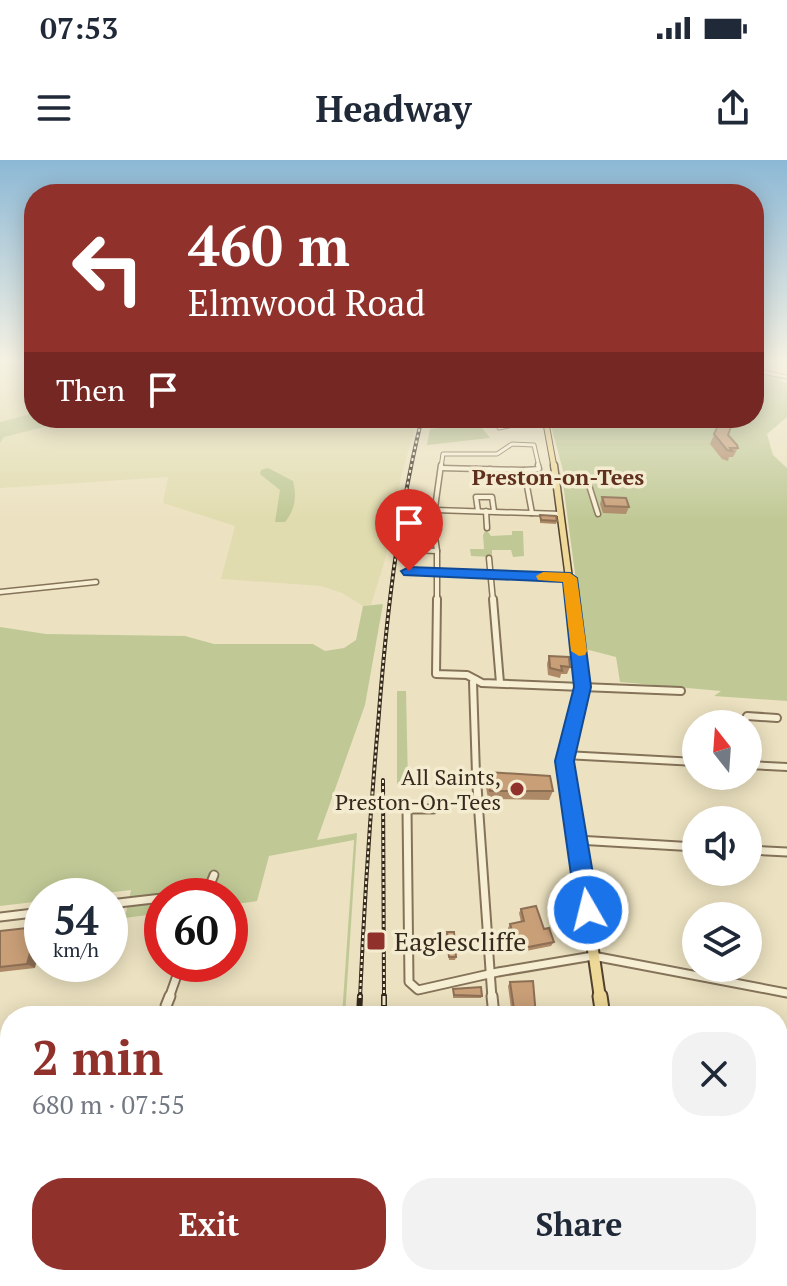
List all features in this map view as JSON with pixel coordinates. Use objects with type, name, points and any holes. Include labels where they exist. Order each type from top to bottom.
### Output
[{"type":"main road","points":[[547,428],[583,687],[565,755],[601,1006]]},
{"type":"street","points":[[441,468],[539,469],[533,444],[512,444],[497,454],[445,453],[441,468],[435,510],[436,674],[467,675],[476,680],[500,683],[681,691]]},
{"type":"street","points":[[476,469],[477,478],[480,479],[490,478],[490,469]]},
{"type":"street","points":[[524,470],[532,513]]},
{"type":"street","points":[[556,477],[587,479],[598,514]]},
{"type":"street","points":[[478,511],[476,497],[480,496],[492,497],[494,511]]},
{"type":"street","points":[[435,510],[561,514]]},
{"type":"street","points":[[486,511],[487,528]]},
{"type":"street","points":[[412,534],[434,535]]},
{"type":"street","points":[[411,550],[437,551]]},
{"type":"street","points":[[489,558],[500,683]]},
{"type":"street","points":[[409,571],[570,578]]},
{"type":"street","points":[[0,592],[96,582]]},
{"type":"street","points":[[476,680],[473,682],[476,800],[494,1006]]},
{"type":"street","points":[[762,717],[777,718]]},
{"type":"street","points":[[565,755],[682,761]]},
{"type":"street","points":[[762,766],[787,767]]},
{"type":"street","points":[[433,809],[407,809],[409,982],[418,990],[492,973],[593,956],[787,993]]},
{"type":"street","points":[[577,840],[682,846]]},
{"type":"street","points":[[762,851],[787,852]]},
{"type":"street","points":[[0,917],[24,914]]},
{"type":"street","points":[[166,1006],[175,982]]},
{"type":"shaded area","points":[[0,416],[24,416],[24,416],[0,422]]},
{"type":"shaded area","points":[[40,428],[415,428],[402,473],[385,560],[371,605],[363,606],[342,593],[321,586],[221,579],[235,526],[163,503],[168,477],[0,488],[0,443],[4,437]]},
{"type":"green space","points":[[24,416],[24,428],[40,428],[4,437],[0,443],[0,422]]},
{"type":"green space","points":[[764,416],[787,416],[767,434],[773,455],[787,468],[787,701],[714,696],[721,691],[620,682],[616,657],[585,649],[563,483],[566,482],[552,428],[764,428]]},
{"type":"green space","points":[[482,428],[490,438],[427,445],[430,429]]},
{"type":"green space","points":[[268,468],[293,481],[294,503],[285,522],[275,522],[280,490],[260,474],[261,470]]},
{"type":"green space","points":[[486,529],[491,536],[523,531],[524,556],[513,557],[511,550],[492,550],[492,557],[471,556],[470,549],[484,549]]},
{"type":"green space","points":[[383,604],[365,705],[317,840],[357,833],[346,1006],[343,1006],[354,840],[269,856],[257,901],[248,902],[248,878],[144,878],[144,915],[128,918],[131,890],[128,890],[128,878],[24,878],[24,903],[0,906],[0,627],[46,634],[185,636],[214,644],[313,644],[325,651],[344,648],[356,640],[363,606]]},
{"type":"green space","points":[[397,691],[406,691],[408,784],[397,784]]},
{"type":"building","points":[[717,428],[730,428],[728,435],[738,448],[727,450],[714,434]]},
{"type":"building","points":[[602,497],[626,498],[629,507],[605,506]]},
{"type":"building","points":[[540,515],[556,516],[557,521],[541,520]]},
{"type":"building","points":[[549,656],[569,657],[570,667],[561,666],[562,671],[550,668]]},
{"type":"building","points":[[488,772],[550,776],[553,791],[490,791]]},
{"type":"building","points":[[536,906],[544,929],[549,928],[554,942],[518,949],[510,924],[524,921],[521,909]]},
{"type":"building","points":[[24,928],[24,964],[0,967],[0,931]]},
{"type":"building","points":[[447,932],[454,932],[456,957],[449,957]]},
{"type":"building","points":[[533,981],[535,1006],[514,1006],[510,982]]},
{"type":"building","points":[[481,987],[482,996],[454,995],[453,989]]},
{"type":"railway","points":[[360,998],[370,827],[389,609],[399,532],[420,428]]},
{"type":"railway","points":[[383,780],[384,998]]},
{"type":"railway","points":[[360,996],[360,1006]]},
{"type":"railway","points":[[384,998],[384,1006]]},
{"type":"slow traffic","points":[[543,576],[570,578],[579,651]]},
{"type":"place","name":"All Saints, Preston-On-Tees","points":[[517,789]]},
{"type":"place","name":"Eaglescliffe","points":[[376,941]]},
{"type":"district","name":"Preston-on-Tees","points":[[558,476]]},
{"type":"route","points":[[409,571],[570,578],[583,687],[565,761],[588,910]]}]
